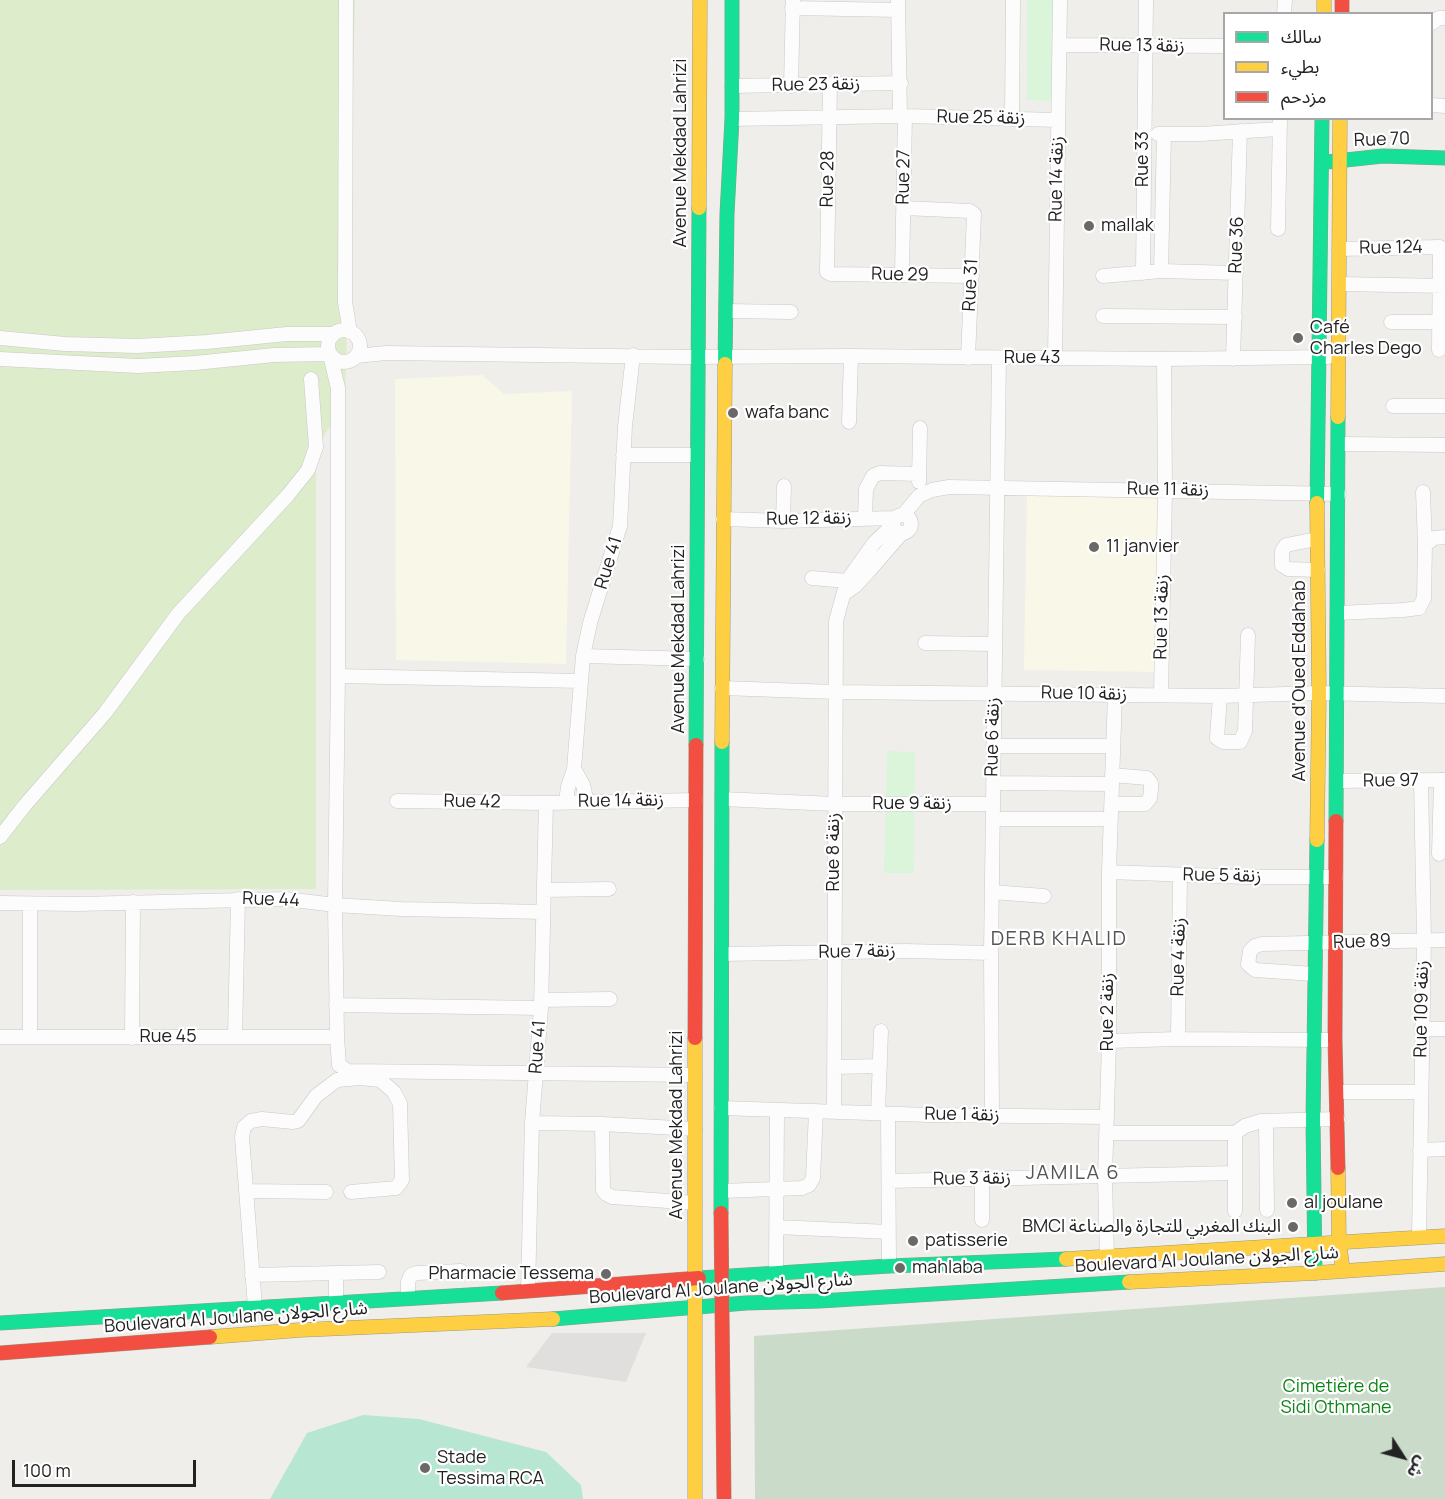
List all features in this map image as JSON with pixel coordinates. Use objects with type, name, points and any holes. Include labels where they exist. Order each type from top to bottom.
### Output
[{"type":"main road","name":"Avenue Mekdad Lahrizi","points":[[695,1499],[700,0]]},
{"type":"main road","points":[[724,1499],[721,1276],[723,519],[727,214],[732,119],[732,0]]},
{"type":"main road","name":"Avenue d'Oued Eddahab","points":[[1315,1273],[1314,944],[1319,693],[1317,493],[1322,120]]},
{"type":"main road","name":"Avenue d'Oued Eddahab","points":[[1340,120],[1335,1040],[1339,1242],[1343,1271]]},
{"type":"main road","name":"Rue 70","points":[[1321,164],[1383,156],[1445,158]]},
{"type":"main road","name":"Boulevard Al Joulane شارع الجولان","points":[[0,1323],[528,1291],[776,1272],[1107,1258],[1445,1236]]},
{"type":"main road","name":"Boulevard Al Joulane شارع الجولان","points":[[0,1353],[300,1330],[512,1322],[1058,1285],[1315,1273],[1445,1264]]},
{"type":"street","points":[[344,334],[346,0]]},
{"type":"street","points":[[1012,118],[1013,0]]},
{"type":"street","name":"Rue 14 زنقة","points":[[1055,358],[1060,0]]},
{"type":"street","points":[[1144,46],[1146,0]]},
{"type":"street","points":[[790,86],[793,4],[898,5]]},
{"type":"street","name":"Rue 27","points":[[898,5],[903,116],[902,274]]},
{"type":"street","name":"Rue 13 زنقة","points":[[1060,45],[1223,46]]},
{"type":"street","name":"Rue 33","points":[[1143,273],[1144,46]]},
{"type":"street","name":"Rue 23 زنقة","points":[[732,86],[901,84]]},
{"type":"street","name":"Rue 28","points":[[828,273],[826,271],[830,85]]},
{"type":"street","name":"Rue 25 زنقة","points":[[732,119],[903,116],[1057,120]]},
{"type":"street","points":[[1143,134],[1240,131],[1279,124],[1278,229]]},
{"type":"street","name":"Rue 36","points":[[1233,359],[1240,131]]},
{"type":"street","name":"Rue 33","points":[[1161,272],[1164,134]]},
{"type":"street","name":"Rue 31","points":[[904,208],[974,212],[968,358]]},
{"type":"street","name":"Rue 124","points":[[1339,249],[1440,247],[1442,286],[1438,322],[1439,350]]},
{"type":"street","points":[[1103,276],[1161,272],[1236,273]]},
{"type":"street","name":"Rue 29","points":[[828,273],[972,276]]},
{"type":"street","points":[[1340,284],[1442,286]]},
{"type":"street","points":[[727,311],[791,312]]},
{"type":"street","points":[[1103,316],[1235,317]]},
{"type":"street","points":[[1391,322],[1438,322]]},
{"type":"street","points":[[0,338],[65,344],[136,346],[196,343],[287,333],[344,334],[386,353]]},
{"type":"street","points":[[344,334],[328,345],[338,388],[335,905],[339,1065],[348,1071],[695,1075]]},
{"type":"street","points":[[338,388],[359,347],[344,334]]},
{"type":"street","name":"Rue 43","points":[[351,359],[386,353],[1164,359],[1339,357]]},
{"type":"street","points":[[0,359],[138,366],[274,355],[330,354],[338,361],[351,359]]},
{"type":"street","name":"Rue 41","points":[[566,802],[574,769],[583,656],[590,623],[620,526],[624,426],[633,355]]},
{"type":"street","points":[[849,422],[851,356]]},
{"type":"street","name":"Rue 6 زنقة","points":[[992,1115],[991,953],[999,358]]},
{"type":"street","name":"Rue 13 زنقة","points":[[1161,695],[1165,490],[1164,359]]},
{"type":"street","points":[[0,837],[105,713],[178,614],[288,495],[308,470],[316,447],[311,379]]},
{"type":"street","points":[[1393,406],[1445,406]]},
{"type":"street","points":[[920,428],[919,496],[932,490],[949,487],[997,487]]},
{"type":"street","points":[[1339,444],[1445,445]]},
{"type":"street","points":[[623,455],[697,455]]},
{"type":"street","points":[[865,518],[866,489],[873,476],[880,473],[919,474]]},
{"type":"street","points":[[783,521],[784,486]]},
{"type":"street","name":"Rue 11 زنقة","points":[[997,487],[1339,494]]},
{"type":"street","points":[[1338,613],[1419,608],[1424,598],[1423,492]]},
{"type":"street","name":"Rue 8 زنقة","points":[[834,1112],[836,621],[849,587],[882,557],[898,523],[919,496]]},
{"type":"street","name":"Rue 12 زنقة","points":[[723,519],[783,521],[865,518],[898,523]]},
{"type":"street","points":[[1425,545],[1434,538],[1445,537]]},
{"type":"street","points":[[1317,539],[1286,545],[1282,551],[1282,564],[1288,568],[1318,570]]},
{"type":"street","points":[[812,578],[849,587]]},
{"type":"street","points":[[1220,696],[1216,738],[1223,742],[1240,742],[1245,731],[1248,635]]},
{"type":"street","points":[[925,643],[994,644]]},
{"type":"street","points":[[583,656],[697,658]]},
{"type":"street","points":[[338,676],[581,681]]},
{"type":"street","name":"Rue 10 زنقة","points":[[723,688],[835,692],[1220,696],[1319,693],[1445,696]]},
{"type":"street","name":"Rue 2 زنقة","points":[[1107,1258],[1105,1177],[1109,1041],[1109,872],[1115,694]]},
{"type":"street","points":[[993,746],[1113,746]]},
{"type":"street","name":"Rue 41","points":[[574,769],[583,785],[587,802]]},
{"type":"street","points":[[993,783],[1143,777],[1151,783],[1150,798],[1145,804],[1112,804]]},
{"type":"street","name":"Rue 109 زنقة","points":[[1419,1237],[1424,939],[1421,780]]},
{"type":"street","points":[[1422,854],[1442,854],[1443,780]]},
{"type":"street","name":"Rue 97","points":[[1337,781],[1443,780]]},
{"type":"street","name":"Rue 9 زنقة","points":[[722,799],[834,804],[993,804]]},
{"type":"street","name":"Rue 14 زنقة","points":[[546,803],[696,800]]},
{"type":"street","name":"Rue 42","points":[[398,801],[546,803]]},
{"type":"street","name":"Rue 41","points":[[528,1291],[532,1123],[541,1004],[546,803]]},
{"type":"street","points":[[993,819],[1111,819]]},
{"type":"street","name":"Rue 5 زنقة","points":[[1109,872],[1336,877]]},
{"type":"street","name":"Rue 4 زنقة","points":[[1178,1039],[1180,875]]},
{"type":"street","points":[[544,890],[609,890]]},
{"type":"street","points":[[992,892],[1044,896]]},
{"type":"street","points":[[235,1037],[238,899]]},
{"type":"street","name":"Rue 44","points":[[0,903],[286,899],[335,905],[412,909],[543,912]]},
{"type":"street","points":[[132,1038],[133,902]]},
{"type":"street","points":[[30,904],[30,1036]]},
{"type":"street","name":"Rue 89","points":[[1314,974],[1255,970],[1248,964],[1250,951],[1262,944],[1445,940]]},
{"type":"street","name":"Rue 7 زنقة","points":[[722,954],[991,953]]},
{"type":"street","points":[[336,1005],[541,1004],[610,999]]},
{"type":"street","points":[[1421,1029],[1445,1029]]},
{"type":"street","points":[[881,1031],[880,1066],[889,1181],[889,1266]]},
{"type":"street","name":"Rue 45","points":[[0,1037],[337,1037]]},
{"type":"street","points":[[1109,1041],[1335,1040]]},
{"type":"street","points":[[834,1067],[880,1066]]},
{"type":"street","points":[[255,1307],[242,1137],[244,1127],[252,1121],[262,1119],[298,1121],[316,1096],[337,1080],[370,1078],[380,1080],[394,1092],[400,1104],[402,1180],[396,1188],[351,1192]]},
{"type":"street","points":[[1337,1092],[1420,1092]]},
{"type":"street","name":"Rue 1 زنقة","points":[[721,1108],[1107,1117]]},
{"type":"street","points":[[776,1272],[777,1110]]},
{"type":"street","points":[[721,1191],[777,1190],[802,1188],[809,1185],[813,1178],[816,1111]]},
{"type":"street","points":[[1106,1133],[1235,1133],[1252,1123],[1266,1121],[1338,1119]]},
{"type":"street","points":[[1266,1121],[1267,1210]]},
{"type":"street","points":[[532,1123],[695,1129]]},
{"type":"street","points":[[602,1124],[603,1190],[606,1194],[695,1203]]},
{"type":"street","points":[[1235,1133],[1235,1211]]},
{"type":"street","points":[[1420,1150],[1445,1149]]},
{"type":"street","name":"Rue 3 زنقة","points":[[889,1181],[1235,1173]]},
{"type":"street","points":[[982,1179],[982,1220]]},
{"type":"street","points":[[246,1191],[326,1191]]},
{"type":"street","points":[[777,1227],[889,1232]]},
{"type":"street","points":[[408,1298],[408,1282],[411,1275],[461,1271]]},
{"type":"street","points":[[252,1275],[379,1272]]},
{"type":"street","points":[[336,1274],[336,1302]]},
{"type":"shaded area","points":[[482,375],[504,394],[572,391],[566,664],[396,660],[395,379]]},
{"type":"shaded area","name":"11 janvier","points":[[1027,490],[1164,490],[1157,672],[1024,670]]},
{"type":"shaded area","points":[[552,1333],[646,1333],[626,1382],[526,1367]]},
{"type":"green space","points":[[0,0],[355,0],[345,405],[316,447],[316,889],[0,890]]},
{"type":"green space","points":[[1027,0],[1057,0],[1056,101],[1027,100]]},
{"type":"green space","points":[[887,751],[915,752],[914,873],[884,873]]},
{"type":"green space","name":"Cimetière de Sidi Othmane","points":[[1445,1287],[1445,1499],[755,1499],[754,1336]]},
{"type":"green space","name":"Stade Tessima RCA","points":[[363,1415],[419,1419],[546,1452],[581,1485],[583,1499],[270,1499],[307,1433]]},
{"type":"traffic: fast","points":[[725,364],[727,214],[732,119],[732,0]]},
{"type":"traffic: fast","points":[[1317,503],[1322,120]]},
{"type":"traffic: fast","points":[[1327,162],[1383,156],[1445,158]]},
{"type":"traffic: fast","points":[[696,745],[699,208]]},
{"type":"traffic: fast","points":[[1336,821],[1338,417]]},
{"type":"traffic: fast","points":[[721,1213],[722,742]]},
{"type":"traffic: fast","points":[[1315,1273],[1313,1120],[1317,840]]},
{"type":"traffic: fast","points":[[699,1278],[889,1266],[1066,1259]]},
{"type":"traffic: fast","points":[[553,1319],[746,1303],[820,1301],[1129,1282]]},
{"type":"traffic: fast","points":[[0,1323],[502,1293]]},
{"type":"traffic: slow","points":[[699,208],[700,0]]},
{"type":"traffic: slow","points":[[1324,0],[1324,12]]},
{"type":"traffic: slow","points":[[1338,417],[1340,120]]},
{"type":"traffic: slow","points":[[722,742],[725,364]]},
{"type":"traffic: slow","points":[[1317,503],[1319,693],[1317,840]]},
{"type":"traffic: slow","points":[[695,1038],[695,1499]]},
{"type":"traffic: slow","points":[[1338,1168],[1339,1242],[1343,1271]]},
{"type":"traffic: slow","points":[[1066,1259],[1445,1236]]},
{"type":"traffic: slow","points":[[1129,1282],[1445,1264]]},
{"type":"traffic: slow","points":[[210,1337],[300,1330],[553,1319]]},
{"type":"traffic: jam","points":[[1342,0],[1342,12]]},
{"type":"traffic: jam","points":[[695,1038],[696,745]]},
{"type":"traffic: jam","points":[[1336,821],[1335,1040],[1338,1168]]},
{"type":"traffic: jam","points":[[721,1213],[724,1499]]},
{"type":"traffic: jam","points":[[502,1293],[699,1278]]},
{"type":"traffic: jam","points":[[0,1353],[210,1337]]},
{"type":"place","name":"mallak","points":[[1089,226]]},
{"type":"place","name":"Café Charles Dego","points":[[1298,338]]},
{"type":"place","name":"wafa banc","points":[[733,413]]},
{"type":"place","name":"11 janvier","points":[[1094,547]]},
{"type":"place","name":"al joulane","points":[[1292,1203]]},
{"type":"place","name":"BMCI البنك المغربي للتجارة والصناعة","points":[[1293,1227]]},
{"type":"place","name":"patisserie","points":[[913,1241]]},
{"type":"place","name":"mahlaba","points":[[900,1268]]},
{"type":"place","name":"Pharmacie Tessema","points":[[606,1274]]},
{"type":"place","name":"Stade Tessima RCA","points":[[425,1468]]},
{"type":"district","name":"DERB KHALID","points":[[1059,939]]},
{"type":"district","name":"JAMILA 6","points":[[1073,1173]]}]
